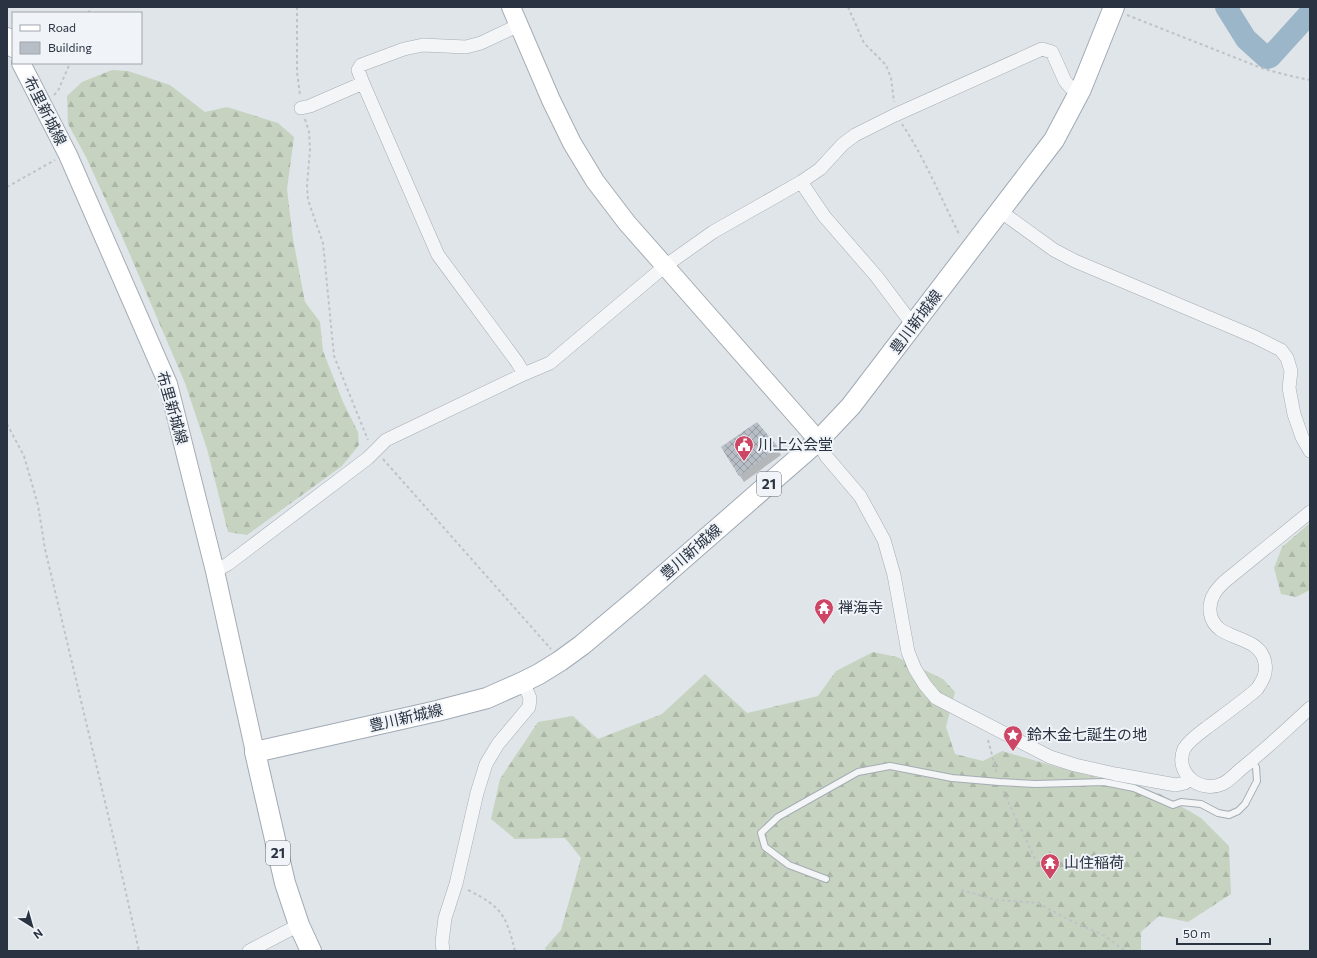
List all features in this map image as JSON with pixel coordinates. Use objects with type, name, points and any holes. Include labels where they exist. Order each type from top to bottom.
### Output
[{"type":"main road","points":[[511,7],[551,100],[572,143],[595,181],[628,223],[818,442]]},
{"type":"main road","name":"豊川新城線","points":[[255,752],[437,711],[487,698],[524,682],[560,661],[582,645],[638,598],[818,442],[852,406],[1054,140],[1081,89],[1114,8]]},
{"type":"main road","points":[[7,36],[12,46]]},
{"type":"main road","name":"布里新城線","points":[[22,64],[68,154],[168,384],[215,571],[255,752]]},
{"type":"main road","name":"21","points":[[255,752],[285,883],[299,925],[310,951]]},
{"type":"street","points":[[519,25],[480,43],[466,47],[423,45],[404,49],[361,65],[358,70],[438,255],[517,362],[524,374]]},
{"type":"street","points":[[215,571],[228,564],[368,458],[375,449],[386,440],[550,363],[665,266],[713,232],[801,182],[820,169],[843,144],[855,135],[895,115],[1042,49],[1052,52],[1065,81],[1070,87],[1081,89]]},
{"type":"street","points":[[301,108],[310,106],[363,83]]},
{"type":"street","points":[[801,182],[824,216],[877,276],[907,317],[915,324]]},
{"type":"street","points":[[1000,211],[1054,250],[1075,261],[1255,336],[1281,350],[1287,358],[1291,371],[1289,388],[1294,414],[1302,437],[1310,451]]},
{"type":"street","points":[[818,442],[826,456],[860,496],[884,540],[894,575],[908,652],[915,669],[925,685],[936,698],[1050,756],[1075,765],[1176,785],[1185,783],[1189,779]]},
{"type":"street","points":[[1310,512],[1224,582],[1214,594],[1210,606],[1210,614],[1214,622],[1220,630],[1257,647],[1264,657],[1266,669],[1263,679],[1257,689],[1195,737],[1185,747],[1182,757],[1183,768],[1189,779],[1200,785],[1212,787],[1223,784],[1251,762],[1310,708]]},
{"type":"street","points":[[443,951],[442,942],[445,918],[456,884],[477,793],[486,764],[498,744],[530,707],[530,698],[524,682]]},
{"type":"street","points":[[248,951],[299,925]]},
{"type":"lane","points":[[826,879],[789,865],[765,847],[761,833],[778,816],[858,772],[890,766],[952,778],[999,782],[1036,784],[1104,782],[1134,788],[1173,805],[1181,802],[1201,804],[1218,813],[1229,815],[1238,811],[1245,804],[1257,781],[1256,767],[1251,762]]},
{"type":"path","points":[[297,7],[297,72],[301,108],[309,132],[310,148],[307,186],[308,200],[323,243],[334,356],[369,442],[547,644],[560,661]]},
{"type":"path","points":[[848,7],[864,43],[886,65],[891,78],[895,115],[911,138],[938,188],[968,252]]},
{"type":"path","points":[[1114,8],[1264,69],[1310,80]]},
{"type":"path","points":[[43,106],[58,91],[70,64]]},
{"type":"path","points":[[7,187],[68,154]]},
{"type":"path","points":[[7,424],[24,456],[38,505],[45,549],[139,951]]},
{"type":"path","points":[[982,721],[999,782],[1037,863]]},
{"type":"path","points":[[456,884],[486,899],[497,908],[507,922],[515,951]]},
{"type":"path","points":[[961,890],[996,900],[1038,903],[1067,919],[1105,936],[1125,951]]},
{"type":"green space","points":[[112,70],[128,71],[170,85],[205,112],[227,107],[278,123],[294,137],[287,189],[293,239],[305,302],[320,322],[323,351],[343,402],[358,432],[359,445],[342,466],[247,535],[228,532],[207,449],[185,383],[121,234],[86,157],[68,124],[67,96],[82,82]]},
{"type":"green space","points":[[1310,523],[1310,590],[1296,597],[1281,594],[1274,568],[1282,547]]},
{"type":"green space","points":[[873,652],[897,657],[943,679],[955,692],[946,727],[955,754],[983,761],[1002,751],[1160,794],[1201,818],[1229,846],[1231,894],[1188,922],[1159,916],[1141,932],[1141,951],[546,951],[545,948],[561,930],[581,858],[565,838],[515,839],[491,819],[500,779],[538,722],[573,716],[598,739],[662,714],[705,674],[747,713],[818,696],[836,671]]},
{"type":"building","name":"川上公会堂","points":[[757,422],[778,447],[739,476],[721,447]]},
{"type":"waterway","points":[[1226,7],[1246,39],[1267,58],[1270,57],[1310,13]]},
{"type":"place","name":"川上公会堂","points":[[744,462]]},
{"type":"place","name":"禅海寺","points":[[824,625]]},
{"type":"place","name":"鈴木金七誕生の地","points":[[1013,752]]},
{"type":"place","name":"山住稲荷","points":[[1050,880]]}]
